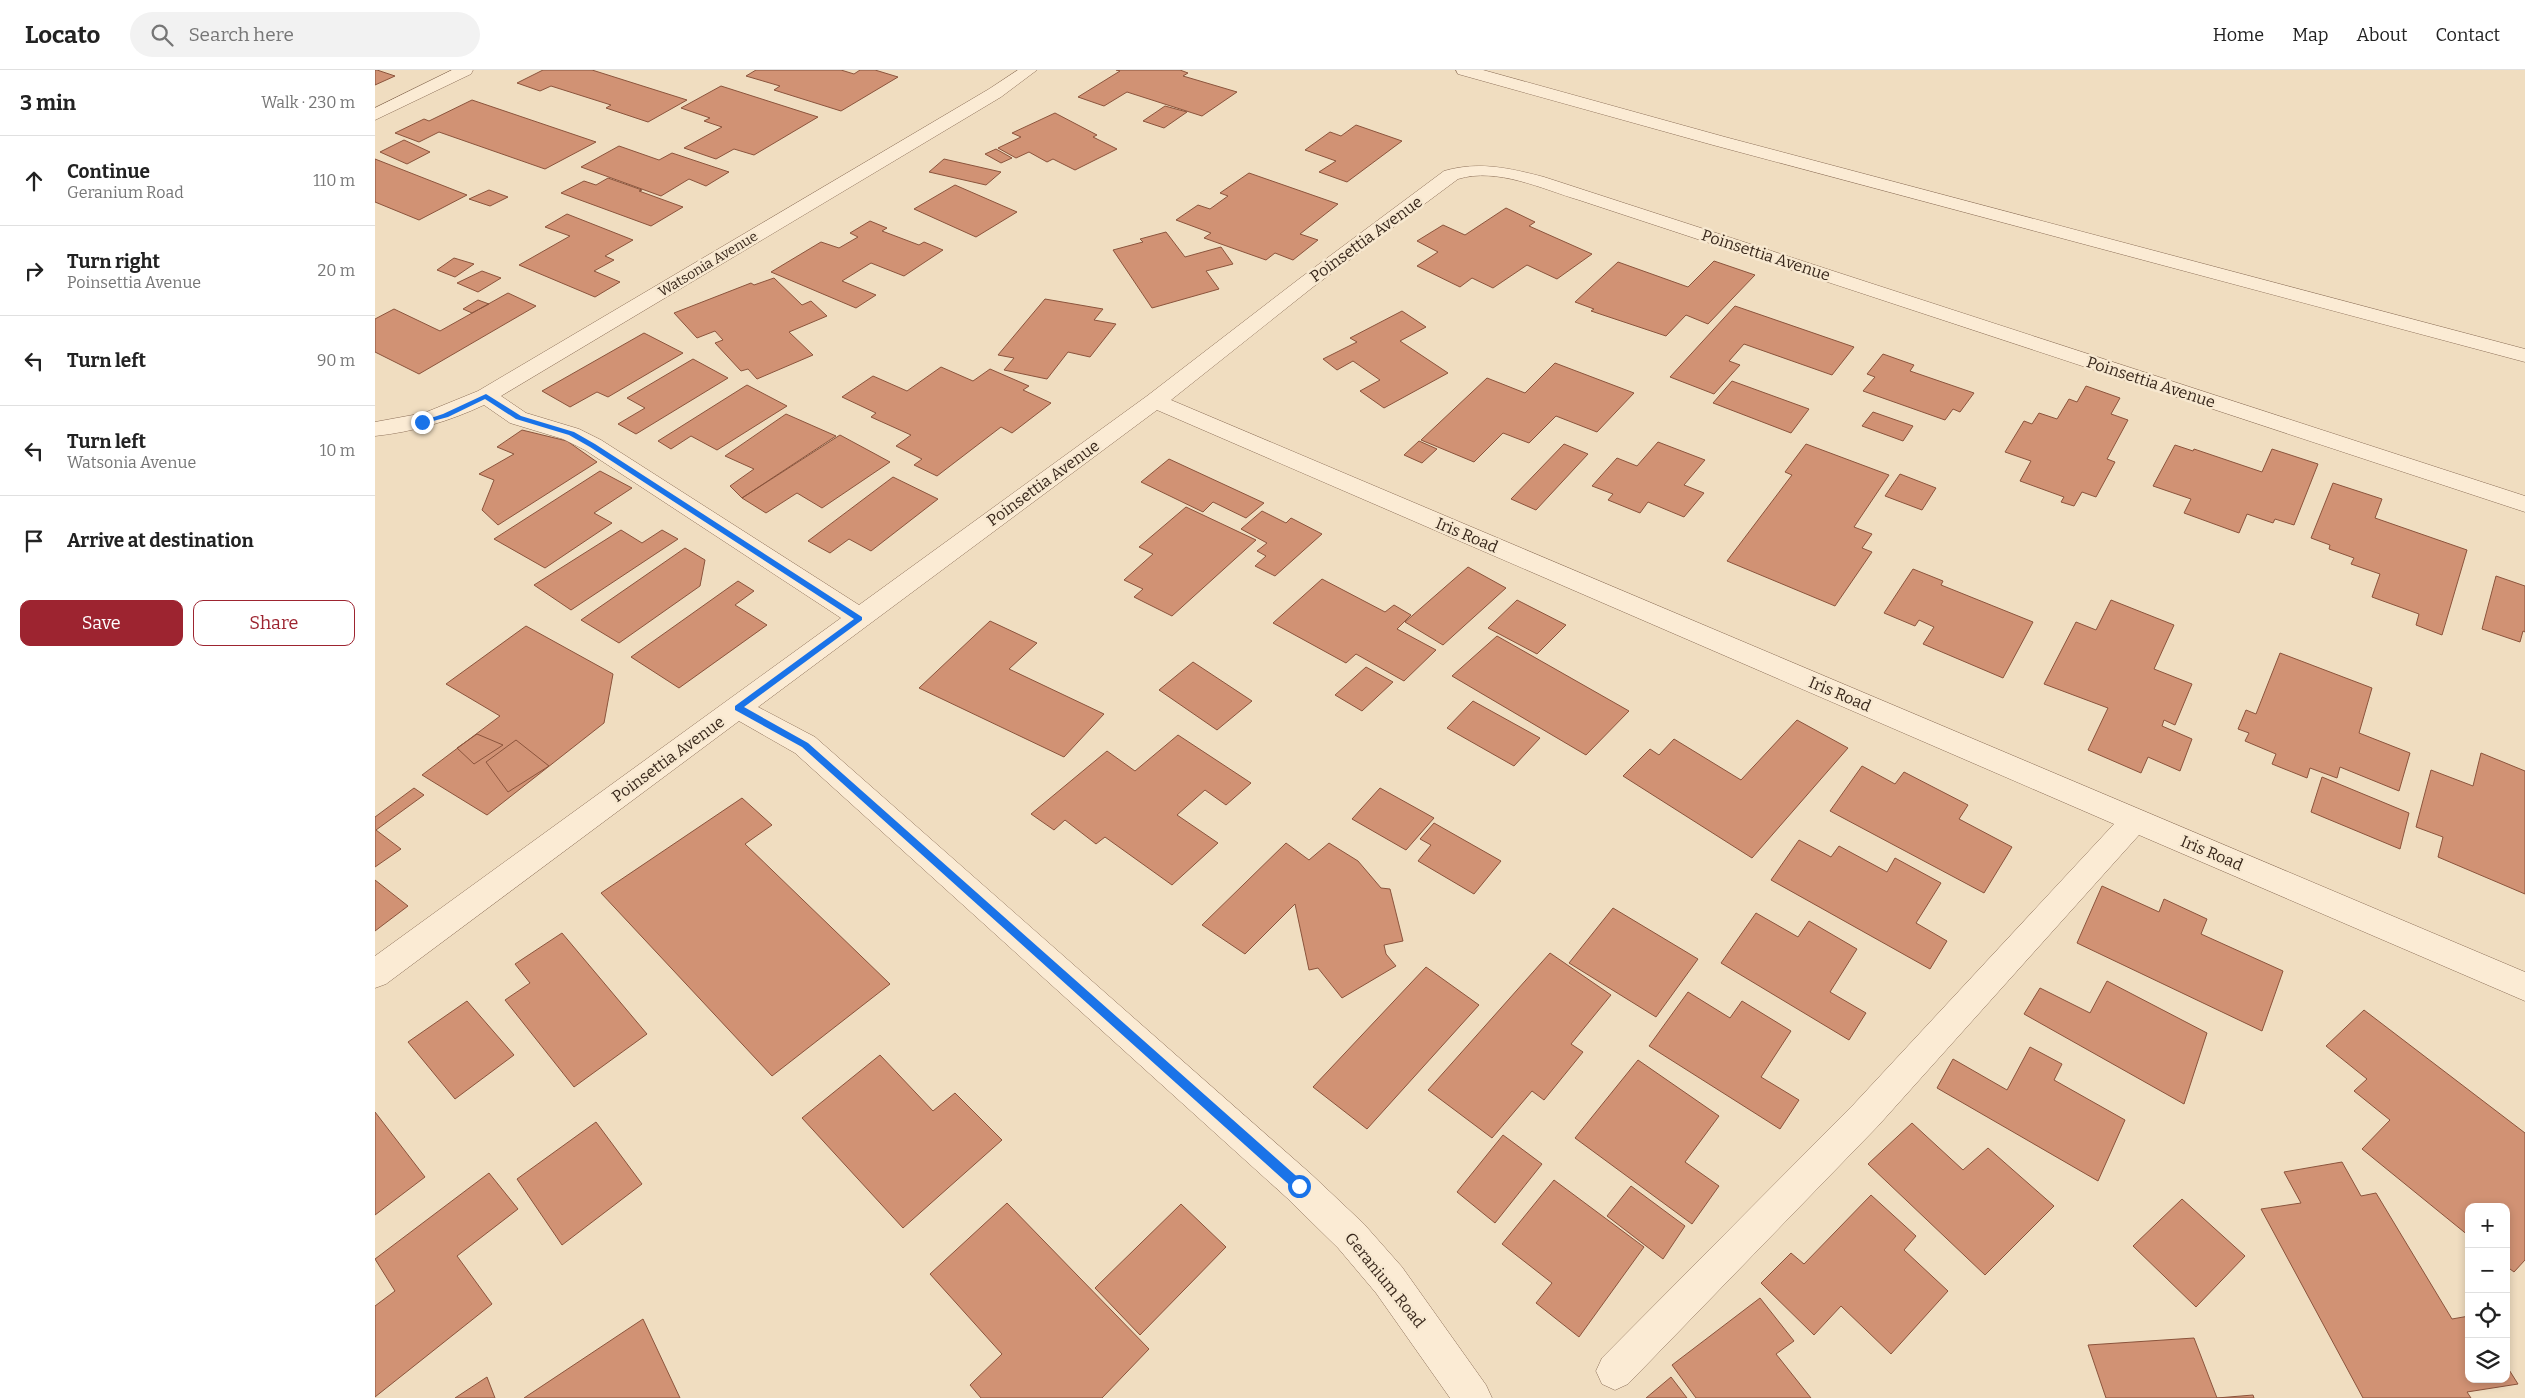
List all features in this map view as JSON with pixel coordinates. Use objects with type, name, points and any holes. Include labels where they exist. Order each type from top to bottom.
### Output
[{"type":"street","points":[[375,115],[465,70]]},
{"type":"street","name":"Watsonia Avenue","points":[[375,429],[403,426],[445,415],[486,396],[1029,70]]},
{"type":"street","points":[[1464,70],[1719,141],[2525,356]]},
{"type":"street","name":"Poinsettia Avenue","points":[[375,974],[1155,401],[1306,283],[1451,175],[1462,172],[1482,171],[1503,174],[1586,196],[2525,504]]},
{"type":"street","points":[[486,396],[518,418],[571,434],[593,445],[859,618]]},
{"type":"street","name":"Iris Road","points":[[1155,401],[2525,987]]},
{"type":"street","name":"Geranium Road","points":[[738,708],[805,745],[1299,1186],[1351,1236],[1389,1280],[1473,1398]]},
{"type":"street","points":[[1615,1372],[1865,1116],[2135,820]]},
{"type":"building","points":[[375,70],[377,70],[395,76],[375,85]]},
{"type":"building","points":[[543,70],[592,70],[687,100],[648,122],[606,108],[611,105],[551,86],[540,91],[517,83]]},
{"type":"building","points":[[756,70],[841,70],[854,74],[860,70],[875,70],[898,77],[841,111],[774,90],[780,86],[746,76]]},
{"type":"building","points":[[1116,70],[1180,70],[1188,73],[1183,76],[1237,92],[1202,116],[1127,92],[1104,106],[1078,97],[1120,71]]},
{"type":"building","points":[[721,86],[818,117],[754,155],[734,149],[716,159],[684,148],[722,127],[704,121],[710,118],[681,108]]},
{"type":"building","points":[[472,100],[596,142],[545,169],[439,132],[419,142],[395,133],[424,119],[429,121]]},
{"type":"building","points":[[1165,106],[1187,112],[1164,128],[1143,121]]},
{"type":"building","points":[[1055,113],[1097,135],[1093,137],[1117,149],[1075,170],[1053,159],[1047,162],[1029,152],[1016,158],[998,148],[1021,137],[1012,133]]},
{"type":"building","points":[[1356,125],[1402,141],[1347,182],[1319,172],[1336,161],[1305,150],[1330,132],[1341,136]]},
{"type":"building","points":[[404,140],[430,152],[407,164],[380,152]]},
{"type":"building","points":[[619,146],[659,160],[672,153],[729,172],[706,186],[689,179],[661,196],[581,167]]},
{"type":"building","points":[[996,149],[1012,158],[1001,163],[985,154]]},
{"type":"building","points":[[375,159],[467,195],[419,220],[375,202]]},
{"type":"building","points":[[944,159],[1001,172],[986,185],[929,172]]},
{"type":"building","points":[[1249,173],[1338,204],[1300,234],[1318,240],[1293,260],[1275,253],[1266,260],[1204,238],[1211,233],[1176,220],[1198,205],[1210,209],[1228,196],[1220,193]]},
{"type":"building","points":[[608,178],[683,207],[651,226],[561,193],[584,181],[596,185]]},
{"type":"building","points":[[955,185],[1017,212],[976,237],[914,209]]},
{"type":"building","points":[[489,190],[508,197],[490,206],[469,199]]},
{"type":"building","points":[[1506,208],[1535,222],[1529,226],[1592,254],[1557,279],[1527,265],[1493,288],[1472,278],[1460,287],[1417,266],[1438,252],[1417,241],[1443,225],[1465,235]]},
{"type":"building","points":[[567,214],[633,240],[605,256],[614,260],[594,271],[620,282],[595,297],[519,265],[570,236],[545,227]]},
{"type":"building","points":[[870,221],[887,228],[882,231],[919,245],[924,242],[943,250],[904,276],[871,263],[842,281],[876,295],[856,308],[771,272],[821,242],[839,248],[858,237],[850,233]]},
{"type":"building","points":[[1166,232],[1185,257],[1221,247],[1233,264],[1206,271],[1219,289],[1152,308],[1113,250],[1143,242],[1140,239]]},
{"type":"building","points":[[454,258],[474,264],[455,277],[437,270]]},
{"type":"building","points":[[1714,261],[1755,275],[1708,324],[1686,315],[1666,336],[1591,311],[1594,309],[1575,302],[1618,262],[1688,287]]},
{"type":"building","points":[[482,271],[501,278],[478,292],[457,283]]},
{"type":"building","points":[[774,278],[802,305],[811,301],[827,316],[789,332],[813,355],[757,379],[748,369],[741,371],[715,343],[723,340],[715,331],[697,338],[674,313],[751,283],[754,285]]},
{"type":"building","points":[[508,293],[536,306],[419,374],[375,352],[375,319],[394,309],[440,331]]},
{"type":"building","points":[[1045,299],[1103,309],[1094,320],[1116,324],[1090,357],[1068,352],[1047,379],[1004,370],[1014,358],[998,355]]},
{"type":"building","points":[[478,300],[489,304],[472,313],[463,309]]},
{"type":"building","points":[[1735,306],[1854,347],[1832,375],[1744,344],[1729,361],[1740,365],[1714,394],[1670,377]]},
{"type":"building","points":[[1402,311],[1426,327],[1400,341],[1448,373],[1384,408],[1360,391],[1380,380],[1353,361],[1337,370],[1323,359],[1357,342],[1350,338]]},
{"type":"building","points":[[644,333],[683,353],[608,397],[597,392],[570,407],[542,391]]},
{"type":"building","points":[[1883,354],[1914,365],[1910,371],[1974,393],[1960,412],[1953,409],[1945,420],[1863,391],[1875,377],[1867,374]]},
{"type":"building","points":[[693,359],[728,378],[636,434],[618,424],[645,408],[627,398]]},
{"type":"building","points":[[1555,363],[1634,393],[1597,432],[1556,416],[1529,443],[1503,433],[1474,462],[1421,440],[1487,378],[1525,393]]},
{"type":"building","points":[[941,367],[973,381],[990,369],[1029,386],[1023,390],[1051,403],[1012,433],[1001,427],[937,476],[914,465],[922,459],[896,446],[911,435],[871,417],[876,413],[842,397],[873,376],[907,391]]},
{"type":"building","points":[[1732,381],[1809,409],[1791,433],[1713,403]]},
{"type":"building","points":[[747,385],[787,406],[717,450],[691,436],[671,449],[658,441]]},
{"type":"building","points":[[2086,386],[2120,398],[2111,414],[2128,420],[2107,459],[2115,462],[2096,497],[2082,492],[2074,506],[2061,502],[2064,497],[2020,481],[2031,461],[2005,452],[2024,421],[2032,424],[2039,413],[2057,419],[2069,399],[2077,402]]},
{"type":"building","points":[[1873,412],[1913,426],[1903,441],[1862,426]]},
{"type":"building","points":[[786,414],[836,436],[742,498],[730,486],[754,469],[725,456]]},
{"type":"building","points":[[522,430],[567,441],[597,462],[498,525],[482,510],[494,480],[479,474],[514,454],[497,447]]},
{"type":"building","points":[[840,435],[890,462],[822,508],[797,493],[766,513],[742,498]]},
{"type":"building","points":[[1419,441],[1437,449],[1422,463],[1404,455]]},
{"type":"building","points":[[1658,442],[1705,460],[1684,485],[1704,493],[1684,517],[1648,502],[1640,513],[1608,500],[1613,494],[1592,486],[1617,458],[1637,466]]},
{"type":"building","points":[[1564,444],[1588,454],[1536,510],[1511,499]]},
{"type":"building","points":[[1806,444],[1889,475],[1854,527],[1872,534],[1862,548],[1872,552],[1835,606],[1727,561],[1792,475],[1785,472]]},
{"type":"building","points":[[2175,445],[2193,451],[2194,449],[2262,472],[2272,449],[2318,464],[2294,525],[2275,519],[2273,523],[2247,514],[2239,533],[2184,513],[2191,499],[2153,486]]},
{"type":"building","points":[[1169,459],[1264,503],[1246,518],[1213,502],[1203,512],[1141,482]]},
{"type":"building","points":[[600,471],[632,488],[594,513],[612,523],[545,568],[494,539]]},
{"type":"building","points":[[1900,474],[1936,488],[1922,510],[1885,496]]},
{"type":"building","points":[[893,477],[938,499],[871,551],[849,539],[830,553],[808,541]]},
{"type":"building","points":[[2333,483],[2382,499],[2375,518],[2467,550],[2442,635],[2416,625],[2419,614],[2372,597],[2380,574],[2351,564],[2354,558],[2329,549],[2330,545],[2311,538]]},
{"type":"building","points":[[1186,507],[1256,540],[1172,616],[1134,597],[1143,589],[1124,580],[1153,554],[1139,547]]},
{"type":"building","points":[[1262,511],[1286,523],[1291,518],[1322,534],[1275,576],[1255,566],[1266,556],[1257,551],[1267,543],[1241,529]]},
{"type":"building","points":[[621,530],[642,543],[662,530],[678,539],[571,610],[534,585]]},
{"type":"building","points":[[685,548],[705,560],[700,586],[619,643],[581,620]]},
{"type":"building","points":[[1468,567],[1506,588],[1443,645],[1405,622]]},
{"type":"building","points":[[1913,569],[1943,581],[1941,585],[2033,622],[2003,678],[1923,644],[1934,627],[1919,620],[1915,626],[1884,613]]},
{"type":"building","points":[[2496,576],[2525,586],[2525,632],[2523,631],[2520,642],[2482,629]]},
{"type":"building","points":[[1322,579],[1385,612],[1394,605],[1411,615],[1397,629],[1436,650],[1404,681],[1356,654],[1346,663],[1273,623]]},
{"type":"building","points":[[738,581],[754,591],[735,605],[767,625],[679,688],[631,657]]},
{"type":"building","points":[[1517,600],[1566,625],[1537,654],[1488,628]]},
{"type":"building","points":[[2111,600],[2174,625],[2154,669],[2192,684],[2175,725],[2164,720],[2162,726],[2192,739],[2180,771],[2148,757],[2141,773],[2088,750],[2108,708],[2044,684],[2076,622],[2096,630]]},
{"type":"building","points":[[990,621],[1037,643],[1009,669],[1104,714],[1064,757],[919,688]]},
{"type":"building","points":[[526,626],[613,674],[604,723],[487,815],[422,775],[500,716],[446,684]]},
{"type":"building","points":[[1497,636],[1629,711],[1586,755],[1452,676]]},
{"type":"building","points":[[2280,653],[2372,688],[2359,733],[2410,753],[2399,791],[2340,767],[2337,778],[2310,768],[2307,778],[2272,764],[2276,754],[2245,741],[2249,733],[2238,729],[2246,710],[2256,714]]},
{"type":"building","points":[[1193,662],[1252,701],[1217,730],[1159,690]]},
{"type":"building","points":[[1366,667],[1393,682],[1362,711],[1335,695]]},
{"type":"building","points":[[1473,701],[1540,738],[1514,766],[1447,728]]},
{"type":"building","points":[[1797,720],[1848,748],[1752,858],[1623,776],[1650,749],[1659,755],[1674,739],[1741,780]]},
{"type":"building","points":[[477,734],[503,745],[474,764],[457,748]]},
{"type":"building","points":[[1178,735],[1251,783],[1226,805],[1205,790],[1177,815],[1218,843],[1172,885],[1105,837],[1096,844],[1065,820],[1054,830],[1031,814],[1107,751],[1135,771]]},
{"type":"building","points":[[516,740],[549,766],[508,792],[486,762]]},
{"type":"building","points":[[2481,753],[2525,771],[2525,894],[2438,857],[2443,837],[2416,827],[2431,770],[2473,786]]},
{"type":"building","points":[[1862,766],[1895,784],[1904,772],[1968,805],[1959,819],[2012,847],[1984,893],[1830,811]]},
{"type":"building","points":[[2322,777],[2409,813],[2400,849],[2311,812]]},
{"type":"building","points":[[414,788],[424,795],[376,830],[401,849],[375,867],[375,817]]},
{"type":"building","points":[[1380,788],[1434,818],[1406,850],[1352,819]]},
{"type":"building","points":[[742,798],[772,825],[745,844],[890,984],[772,1076],[601,893]]},
{"type":"building","points":[[1434,823],[1501,861],[1474,894],[1418,861],[1431,845],[1420,839]]},
{"type":"building","points":[[1799,840],[1831,857],[1839,846],[1887,872],[1895,858],[1941,883],[1916,923],[1947,941],[1930,969],[1771,880]]},
{"type":"building","points":[[1286,843],[1309,860],[1329,843],[1358,861],[1381,888],[1390,889],[1403,941],[1384,945],[1386,954],[1396,966],[1342,998],[1318,968],[1309,970],[1295,904],[1245,954],[1202,925]]},
{"type":"building","points":[[375,880],[408,906],[375,931]]},
{"type":"building","points":[[2102,886],[2159,912],[2164,899],[2207,919],[2201,934],[2283,971],[2262,1031],[2077,943]]},
{"type":"building","points":[[1613,908],[1698,959],[1656,1017],[1569,963]]},
{"type":"building","points":[[1756,913],[1798,937],[1809,921],[1857,949],[1830,992],[1866,1013],[1849,1040],[1721,963]]},
{"type":"building","points":[[562,933],[647,1034],[574,1087],[505,1000],[530,983],[515,964]]},
{"type":"building","points":[[1550,953],[1611,995],[1571,1044],[1583,1052],[1544,1100],[1532,1091],[1492,1138],[1428,1090]]},
{"type":"building","points":[[1426,967],[1479,1005],[1367,1129],[1313,1087]]},
{"type":"building","points":[[2107,981],[2207,1033],[2184,1104],[2024,1014],[2040,988],[2090,1013]]},
{"type":"building","points":[[1688,992],[1730,1018],[1742,1001],[1791,1031],[1761,1077],[1799,1100],[1780,1129],[1649,1046]]},
{"type":"building","points":[[467,1001],[514,1055],[455,1099],[408,1042]]},
{"type":"building","points":[[2364,1010],[2525,1133],[2525,1260],[2514,1272],[2510,1269],[2510,1203],[2465,1203],[2465,1233],[2362,1149],[2390,1120],[2354,1091],[2367,1079],[2326,1046]]},
{"type":"building","points":[[2030,1047],[2062,1064],[2054,1080],[2125,1120],[2098,1181],[1937,1088],[1953,1059],[2007,1090]]},
{"type":"building","points":[[880,1055],[933,1111],[955,1093],[1002,1140],[903,1228],[802,1118]]},
{"type":"building","points":[[1638,1060],[1719,1116],[1685,1162],[1719,1186],[1692,1224],[1575,1138]]},
{"type":"building","points":[[375,1112],[425,1177],[375,1215]]},
{"type":"building","points":[[596,1122],[642,1184],[562,1245],[517,1179]]},
{"type":"building","points":[[1912,1123],[1963,1170],[1988,1148],[2054,1206],[1985,1275],[1868,1164]]},
{"type":"building","points":[[1503,1135],[1542,1164],[1495,1223],[1457,1192]]},
{"type":"building","points":[[2342,1162],[2361,1196],[2376,1193],[2452,1319],[2465,1317],[2465,1383],[2510,1383],[2510,1371],[2518,1384],[2467,1392],[2471,1398],[2363,1398],[2261,1209],[2301,1203],[2284,1172]]},
{"type":"building","points":[[489,1173],[518,1209],[457,1256],[492,1304],[375,1397],[375,1306],[395,1291],[375,1259]]},
{"type":"building","points":[[1554,1180],[1644,1247],[1579,1337],[1536,1303],[1552,1283],[1502,1244]]},
{"type":"building","points":[[1631,1186],[1685,1226],[1663,1259],[1607,1216]]},
{"type":"building","points":[[1871,1195],[1916,1236],[1904,1250],[1948,1291],[1891,1354],[1841,1306],[1814,1335],[1761,1283],[1791,1253],[1804,1264]]},
{"type":"building","points":[[2182,1199],[2245,1256],[2196,1307],[2133,1246]]},
{"type":"building","points":[[1007,1203],[1149,1349],[1102,1398],[981,1398],[970,1385],[1002,1354],[930,1274]]},
{"type":"building","points":[[1181,1204],[1226,1247],[1140,1335],[1095,1288]]},
{"type":"building","points":[[1760,1298],[1794,1341],[1776,1354],[1811,1398],[1696,1398],[1672,1365]]},
{"type":"building","points":[[643,1319],[680,1398],[524,1398]]},
{"type":"building","points":[[2194,1338],[2217,1398],[2106,1398],[2088,1345]]},
{"type":"building","points":[[487,1377],[495,1398],[455,1398]]},
{"type":"building","points":[[1671,1377],[1687,1398],[1646,1398]]},
{"type":"building","points":[[2253,1395],[2254,1398],[2217,1398]]},
{"type":"route","points":[[422,422],[445,415],[486,396],[518,418],[571,434],[593,445],[859,618],[738,708],[805,745],[1299,1186]]}]
